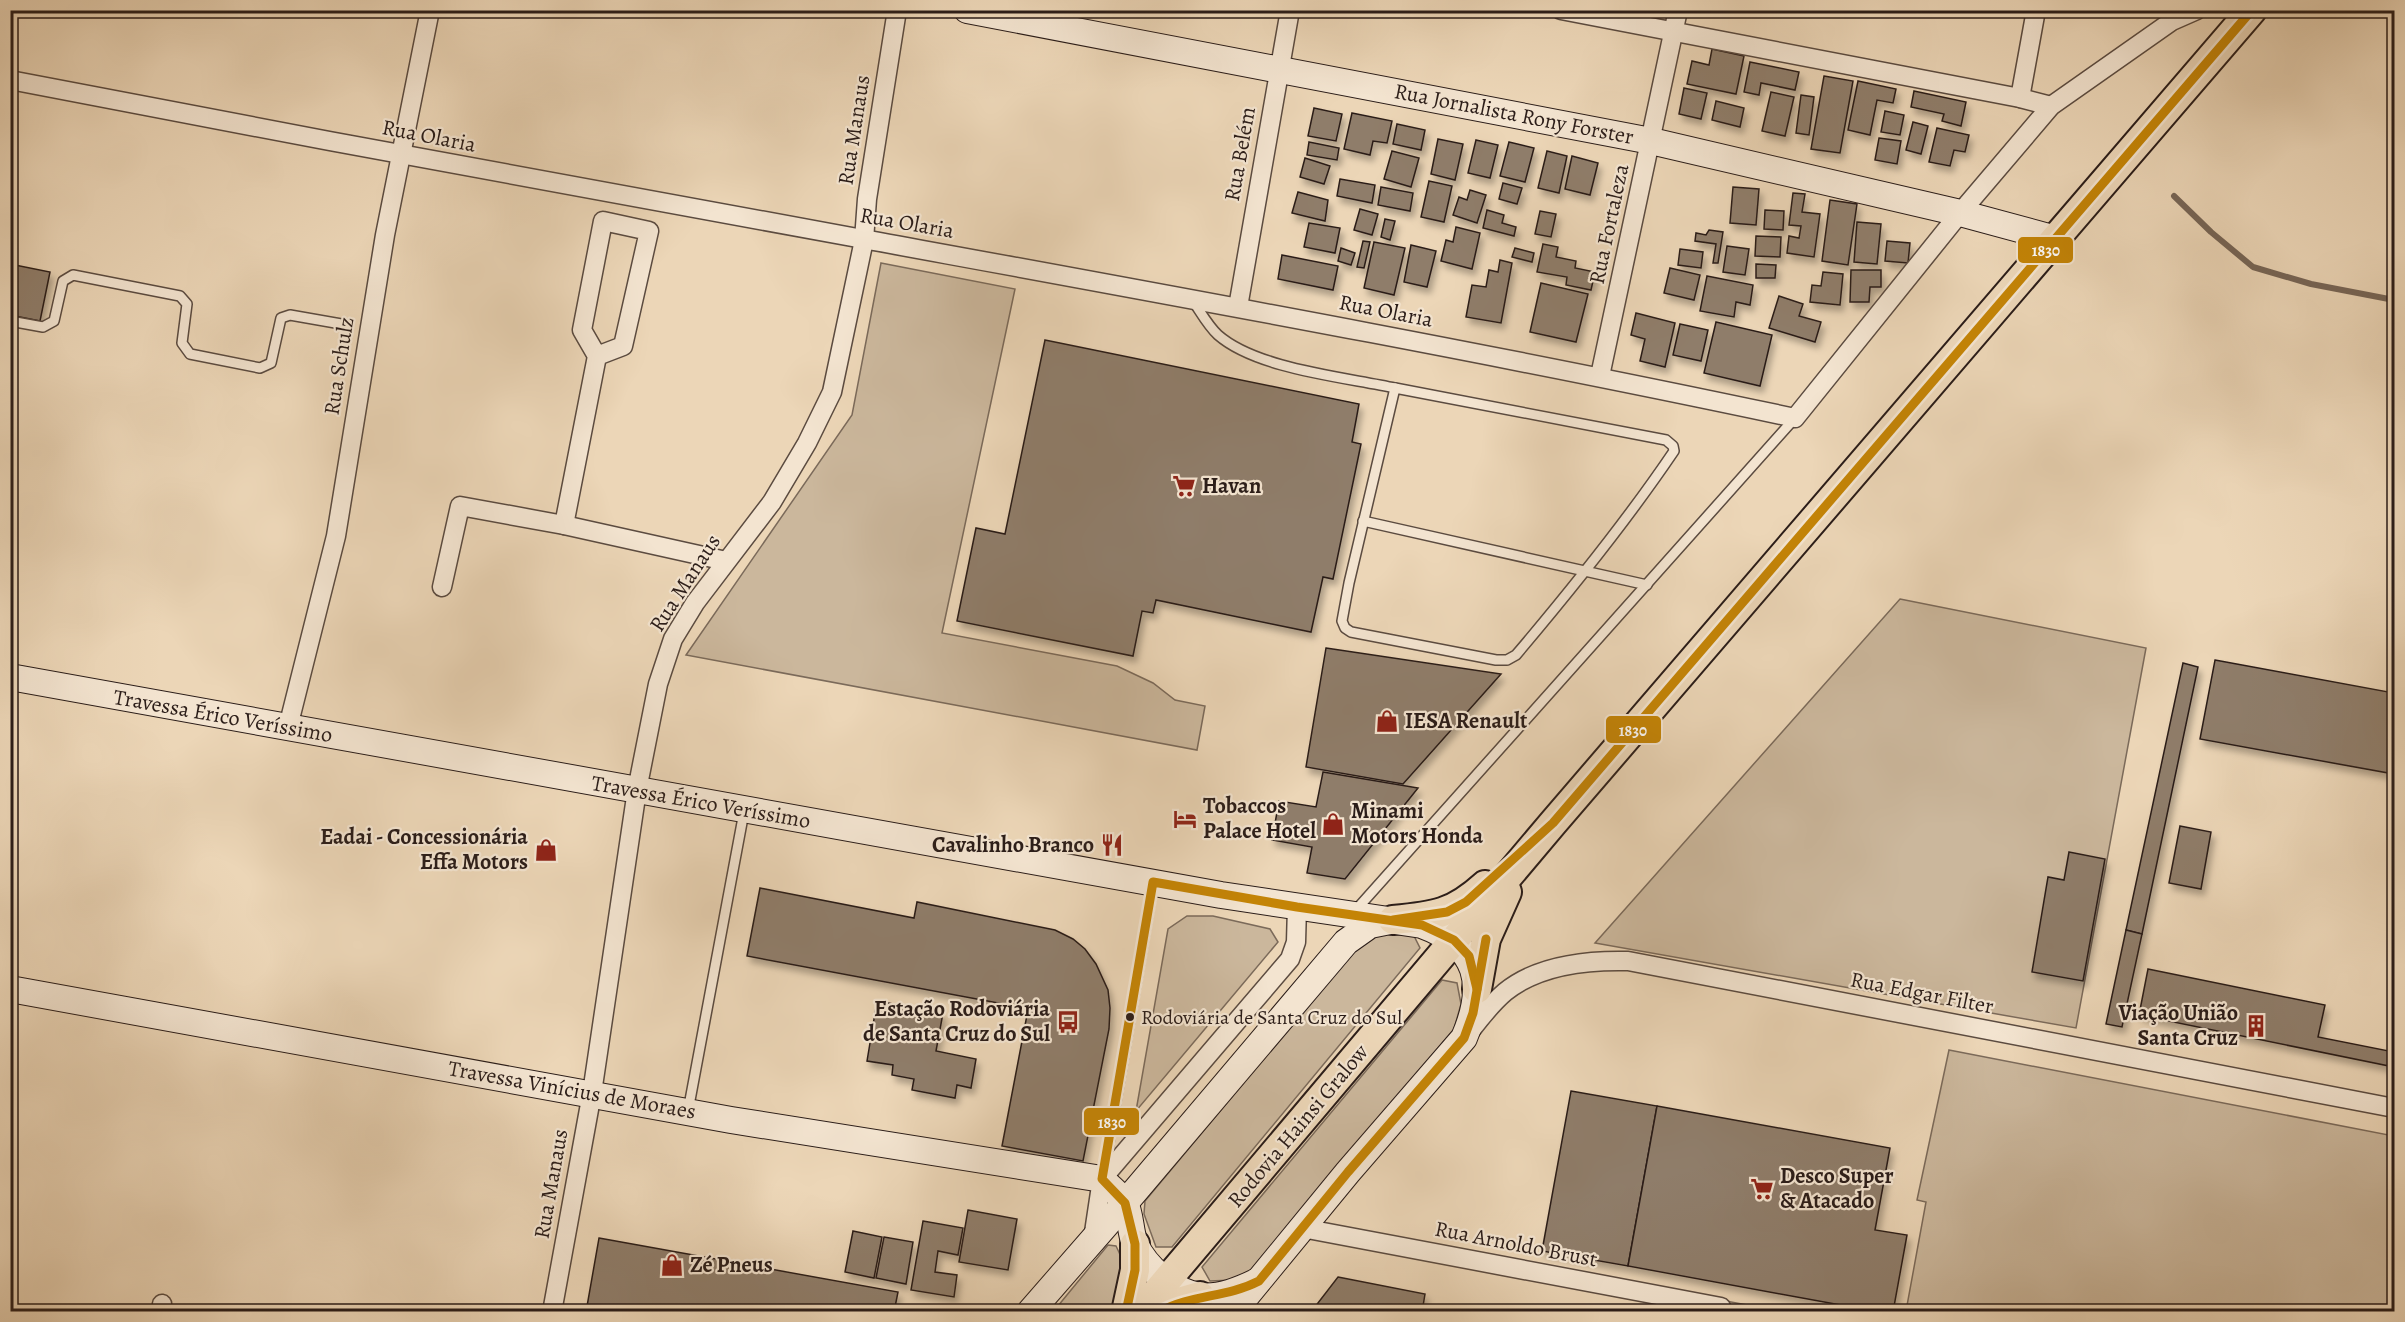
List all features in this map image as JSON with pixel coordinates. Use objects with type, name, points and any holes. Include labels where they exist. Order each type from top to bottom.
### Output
[{"type":"main road","name":"Rodovia Hainsi Gralow","points":[[1140,1311],[1553,823],[2252,10]]},
{"type":"main road","points":[[1393,920],[1448,912],[1466,902],[1553,823]]},
{"type":"main road","points":[[1477,989],[1486,939],[1497,912],[1508,889],[1553,823]]},
{"type":"main road","points":[[1126,1311],[1135,1270],[1135,1244]]},
{"type":"main road","points":[[1158,1311],[1175,1303],[1200,1296]]},
{"type":"street","name":"Rua Schulz","points":[[288,728],[336,536],[385,235],[403,155],[430,10]]},
{"type":"street","name":"Rua Manaus","points":[[552,1311],[592,1093],[638,790],[658,684],[673,639],[695,603],[772,502],[807,443],[832,392],[864,240],[867,199],[897,10]]},
{"type":"street","name":"Rua Jornalista Rony Forster","points":[[967,10],[1651,141],[1960,213],[2056,239]]},
{"type":"street","name":"Rua Belém","points":[[1238,307],[1290,10]]},
{"type":"street","points":[[1561,10],[2020,98],[2051,106]]},
{"type":"street","name":"Rua Fortaleza","points":[[1600,376],[1678,10]]},
{"type":"street","points":[[2020,98],[2036,10]]},
{"type":"street","points":[[1795,418],[1960,213],[2051,106],[2172,21],[2197,10]]},
{"type":"street","name":"Rua Olaria","points":[[10,80],[403,155],[1191,298],[1600,376],[1795,418]]},
{"type":"street","points":[[564,525],[597,356],[582,330],[603,221],[649,231],[623,346],[597,356]]},
{"type":"street","points":[[442,587],[460,506],[564,525],[726,561]]},
{"type":"street","name":"Travessa Érico Veríssimo","points":[[10,678],[1297,907],[1349,927],[1393,920],[1422,925],[1454,940]]},
{"type":"street","points":[[1094,1239],[1102,1179],[1290,959],[1296,942],[1297,907]]},
{"type":"street","points":[[1030,1311],[1125,1203],[1349,927]]},
{"type":"street","points":[[1233,1311],[1464,1038],[1473,1013],[1477,989],[1469,956],[1454,940]]},
{"type":"street","name":"Rua Edgar Filter","points":[[1464,1038],[1505,992],[1520,982],[1567,966],[1598,960],[1628,961],[2394,1108]]},
{"type":"street","name":"Travessa Vinícius de Moraes","points":[[10,989],[687,1111],[1102,1179]]},
{"type":"street","points":[[1102,1179],[1125,1203],[1135,1244],[1148,1264],[1167,1280],[1187,1292],[1200,1296],[1215,1296],[1241,1290],[1259,1281]]},
{"type":"street","name":"Rua Arnoldo Brust","points":[[1302,1228],[1721,1307]]},
{"type":"lane","points":[[10,321],[43,327],[54,321],[63,281],[73,275],[180,296],[187,304],[182,343],[190,354],[260,368],[271,363],[281,318],[290,315],[348,325]]},
{"type":"lane","points":[[1191,298],[1216,334],[1244,351],[1279,364],[1666,440],[1673,446],[1674,451],[1657,477],[1585,570],[1516,655],[1507,660],[1496,660],[1351,632],[1345,628],[1342,621],[1395,388]]},
{"type":"lane","points":[[1349,927],[1795,418]]},
{"type":"lane","points":[[1363,521],[1647,585]]},
{"type":"lane","points":[[687,1111],[744,809]]},
{"type":"lane","points":[[1102,1179],[1153,882]]},
{"type":"shaded area","points":[[881,263],[1015,289],[942,633],[1117,666],[1153,683],[1175,700],[1205,706],[1197,750],[686,655],[852,415]]},
{"type":"shaded area","points":[[1900,599],[2146,648],[2076,1028],[1595,943]]},
{"type":"shaded area","points":[[1187,916],[1213,916],[1270,929],[1278,942],[1136,1111],[1168,929]]},
{"type":"shaded area","points":[[1383,932],[1414,936],[1420,948],[1172,1247],[1156,1247],[1144,1214],[1145,1201],[1362,941]]},
{"type":"shaded area","points":[[1442,980],[1457,983],[1461,1004],[1454,1029],[1252,1270],[1233,1280],[1210,1281],[1202,1267]]},
{"type":"shaded area","points":[[1949,1050],[2394,1136],[2394,1311],[1906,1311],[1926,1202],[1917,1200]]},
{"type":"shaded area","points":[[1108,1245],[1116,1246],[1123,1264],[1120,1287],[1110,1311],[1053,1312]]},
{"type":"shaded area","points":[[1699,1296],[1779,1311],[1696,1312]]},
{"type":"building","points":[[1712,49],[1744,56],[1736,94],[1687,84],[1692,61],[1709,65]]},
{"type":"building","points":[[1750,62],[1799,72],[1795,90],[1761,83],[1759,95],[1744,92]]},
{"type":"building","points":[[1824,76],[1853,81],[1840,153],[1811,149]]},
{"type":"building","points":[[1858,81],[1896,89],[1893,103],[1877,100],[1870,135],[1848,130]]},
{"type":"building","points":[[1684,88],[1707,93],[1701,119],[1679,114]]},
{"type":"building","points":[[1914,91],[1966,102],[1961,126],[1942,121],[1944,114],[1911,107]]},
{"type":"building","points":[[1771,92],[1794,97],[1785,136],[1762,131]]},
{"type":"building","points":[[1801,95],[1814,97],[1809,135],[1796,133]]},
{"type":"building","points":[[1716,101],[1744,108],[1740,127],[1712,120]]},
{"type":"building","points":[[1314,108],[1342,114],[1336,141],[1308,136]]},
{"type":"building","points":[[1885,111],[1904,115],[1900,135],[1881,132]]},
{"type":"building","points":[[1352,113],[1392,121],[1387,143],[1373,141],[1370,155],[1344,149]]},
{"type":"building","points":[[1913,122],[1928,126],[1921,154],[1906,150]]},
{"type":"building","points":[[1397,124],[1425,130],[1421,150],[1393,144]]},
{"type":"building","points":[[1937,128],[1969,135],[1965,152],[1954,150],[1950,166],[1929,162]]},
{"type":"building","points":[[1879,138],[1901,141],[1897,164],[1875,160]]},
{"type":"building","points":[[1438,139],[1463,144],[1455,180],[1431,174]]},
{"type":"building","points":[[1476,140],[1498,145],[1490,178],[1468,173]]},
{"type":"building","points":[[1309,142],[1339,148],[1337,160],[1307,155]]},
{"type":"building","points":[[1509,142],[1534,148],[1525,182],[1500,176]]},
{"type":"building","points":[[1392,151],[1419,158],[1411,187],[1384,179]]},
{"type":"building","points":[[1547,151],[1567,156],[1559,193],[1538,188]]},
{"type":"building","points":[[1572,156],[1598,163],[1590,195],[1565,189]]},
{"type":"building","points":[[1305,158],[1330,166],[1324,184],[1300,177]]},
{"type":"building","points":[[1340,179],[1375,185],[1372,203],[1337,196]]},
{"type":"building","points":[[1429,181],[1452,186],[1444,222],[1421,217]]},
{"type":"building","points":[[1503,183],[1522,188],[1517,204],[1499,199]]},
{"type":"building","points":[[1381,187],[1413,193],[1410,211],[1378,205]]},
{"type":"building","points":[[1733,187],[1759,189],[1756,225],[1730,223]]},
{"type":"building","points":[[1470,190],[1486,195],[1477,223],[1453,215],[1459,197],[1467,200]]},
{"type":"building","points":[[1298,192],[1328,200],[1325,221],[1292,213]]},
{"type":"building","points":[[1793,193],[1805,194],[1802,212],[1820,214],[1814,257],[1787,253],[1789,236],[1799,238],[1801,226],[1789,225]]},
{"type":"building","points":[[1830,200],[1857,204],[1848,265],[1822,261]]},
{"type":"building","points":[[1360,209],[1378,214],[1372,235],[1354,230]]},
{"type":"building","points":[[1487,210],[1504,215],[1502,223],[1516,227],[1514,236],[1483,228]]},
{"type":"building","points":[[1765,210],[1784,211],[1783,230],[1764,229]]},
{"type":"building","points":[[1540,211],[1556,214],[1551,237],[1535,234]]},
{"type":"building","points":[[1385,219],[1395,221],[1390,240],[1381,237]]},
{"type":"building","points":[[1857,222],[1881,224],[1877,264],[1854,262]]},
{"type":"building","points":[[1309,223],[1340,228],[1335,253],[1304,247]]},
{"type":"building","points":[[1456,227],[1480,233],[1472,269],[1441,261],[1446,240],[1453,242]]},
{"type":"building","points":[[1709,230],[1723,232],[1718,263],[1713,263],[1716,244],[1695,241],[1696,233],[1706,235]]},
{"type":"building","points":[[1756,236],[1781,237],[1780,257],[1755,256]]},
{"type":"building","points":[[1363,241],[1370,242],[1364,268],[1357,267]]},
{"type":"building","points":[[1887,241],[1910,243],[1908,263],[1885,261]]},
{"type":"building","points":[[1374,242],[1405,248],[1394,295],[1364,288]]},
{"type":"building","points":[[1543,244],[1558,247],[1556,257],[1576,261],[1575,268],[1595,272],[1591,290],[1566,285],[1567,277],[1537,272]]},
{"type":"building","points":[[1411,245],[1436,251],[1427,287],[1404,282]]},
{"type":"building","points":[[1727,246],[1749,249],[1745,275],[1723,272]]},
{"type":"building","points":[[1341,248],[1355,253],[1351,265],[1338,261]]},
{"type":"building","points":[[1515,248],[1534,253],[1532,262],[1512,257]]},
{"type":"building","points":[[1680,249],[1703,252],[1701,268],[1678,265]]},
{"type":"building","points":[[1282,255],[1338,266],[1333,290],[1278,279]]},
{"type":"building","points":[[1500,260],[1512,263],[1501,323],[1466,317],[1472,285],[1486,287],[1489,270],[1498,272]]},
{"type":"building","points":[[10,264],[50,272],[40,321],[10,315]]},
{"type":"building","points":[[1756,264],[1776,265],[1775,278],[1756,278]]},
{"type":"building","points":[[1670,268],[1700,275],[1694,300],[1664,293]]},
{"type":"building","points":[[1851,270],[1881,270],[1881,287],[1870,287],[1869,302],[1850,302]]},
{"type":"building","points":[[1823,272],[1843,274],[1840,305],[1810,302],[1812,285],[1821,286]]},
{"type":"building","points":[[1707,276],[1753,285],[1750,305],[1736,302],[1734,317],[1700,311]]},
{"type":"building","points":[[1541,283],[1588,294],[1576,342],[1530,332]]},
{"type":"building","points":[[1779,296],[1803,304],[1799,316],[1821,322],[1815,342],[1769,328]]},
{"type":"building","points":[[1636,313],[1675,323],[1665,367],[1640,361],[1645,339],[1631,335]]},
{"type":"building","points":[[1716,322],[1772,335],[1760,386],[1704,373]]},
{"type":"building","points":[[1680,324],[1708,330],[1701,361],[1673,355]]},
{"type":"building","name":"Havan","points":[[1045,340],[1359,404],[1352,442],[1361,444],[1333,579],[1323,577],[1311,632],[1156,600],[1153,613],[1142,611],[1133,656],[957,621],[976,528],[1005,534]]},
{"type":"building","name":"IESA Renault","points":[[1326,648],[1501,674],[1403,784],[1306,767]]},
{"type":"building","points":[[2215,660],[2394,693],[2394,774],[2200,739]]},
{"type":"building","points":[[2183,663],[2198,667],[2142,934],[2126,930]]},
{"type":"building","name":"Minami Motors Honda","points":[[1323,772],[1418,788],[1345,879],[1307,873],[1312,847],[1272,840],[1279,801],[1316,807]]},
{"type":"building","points":[[2180,826],[2211,832],[2201,889],[2169,883]]},
{"type":"building","points":[[2069,852],[2105,859],[2083,981],[2032,972],[2048,877],[2064,880]]},
{"type":"building","name":"Estação Rodoviária de Santa Cruz do Sul","points":[[760,888],[914,918],[917,902],[1055,930],[1073,939],[1085,949],[1096,964],[1108,990],[1110,1008],[1109,1029],[1083,1161],[1002,1146],[1027,1015],[1025,1008],[747,956]]},
{"type":"building","points":[[2126,930],[2142,934],[2122,1027],[2106,1024]]},
{"type":"building","name":"Viação União Santa Cruz","points":[[2148,969],[2325,1005],[2318,1037],[2394,1052],[2394,1067],[2139,1015]]},
{"type":"building","points":[[877,1001],[943,1013],[936,1051],[976,1059],[971,1088],[957,1085],[955,1098],[912,1090],[914,1079],[892,1075],[893,1065],[867,1061]]},
{"type":"building","points":[[1571,1091],[1657,1106],[1628,1266],[1542,1251]]},
{"type":"building","name":"Desco Super & Atacado","points":[[1657,1106],[1890,1148],[1875,1230],[1907,1235],[1893,1312],[1879,1312],[1628,1266]]},
{"type":"building","points":[[968,1210],[1017,1219],[1008,1270],[959,1262]]},
{"type":"building","points":[[923,1221],[963,1228],[958,1255],[938,1251],[935,1272],[957,1275],[954,1297],[911,1290]]},
{"type":"building","points":[[853,1231],[882,1237],[874,1278],[845,1272]]},
{"type":"building","points":[[884,1237],[913,1242],[906,1284],[876,1278]]},
{"type":"building","name":"Zé Pneus","points":[[599,1238],[898,1292],[894,1312],[586,1312]]},
{"type":"building","points":[[1338,1277],[1425,1294],[1422,1312],[1311,1312]]},
{"type":"waterway","points":[[2174,196],[2211,232],[2253,267],[2311,284],[2394,300]]},
{"type":"transit line","name":"1830","points":[[1393,920],[1447,912],[1466,902],[1553,823],[2252,10]]},
{"type":"transit line","name":"1830","points":[[1126,1312],[1135,1270],[1135,1244],[1125,1203],[1102,1179],[1153,882],[1297,907],[1422,925],[1454,940],[1469,956],[1477,989]]},
{"type":"transit line","name":"1830","points":[[1159,1312],[1171,1306],[1234,1290],[1259,1281],[1348,1172],[1464,1038],[1473,1013],[1486,939]]},
{"type":"place","name":"Havan","points":[[1184,486]]},
{"type":"place","name":"IESA Renault","points":[[1387,721]]},
{"type":"place","name":"Tobaccos Palace Hotel","points":[[1185,819]]},
{"type":"place","name":"Minami Motors Honda","points":[[1333,824]]},
{"type":"place","name":"Cavalinho Branco","points":[[1112,845]]},
{"type":"place","name":"Eadai - Concessionária Effa Motors","points":[[546,850]]},
{"type":"place","name":"Rodoviária de Santa Cruz do Sul","points":[[1130,1017]]},
{"type":"place","name":"Estação Rodoviária de Santa Cruz do Sul","points":[[1068,1022]]},
{"type":"place","name":"Viação União Santa Cruz","points":[[2256,1026]]},
{"type":"place","name":"Desco Super & Atacado","points":[[1762,1189]]},
{"type":"place","name":"Zé Pneus","points":[[672,1265]]}]
